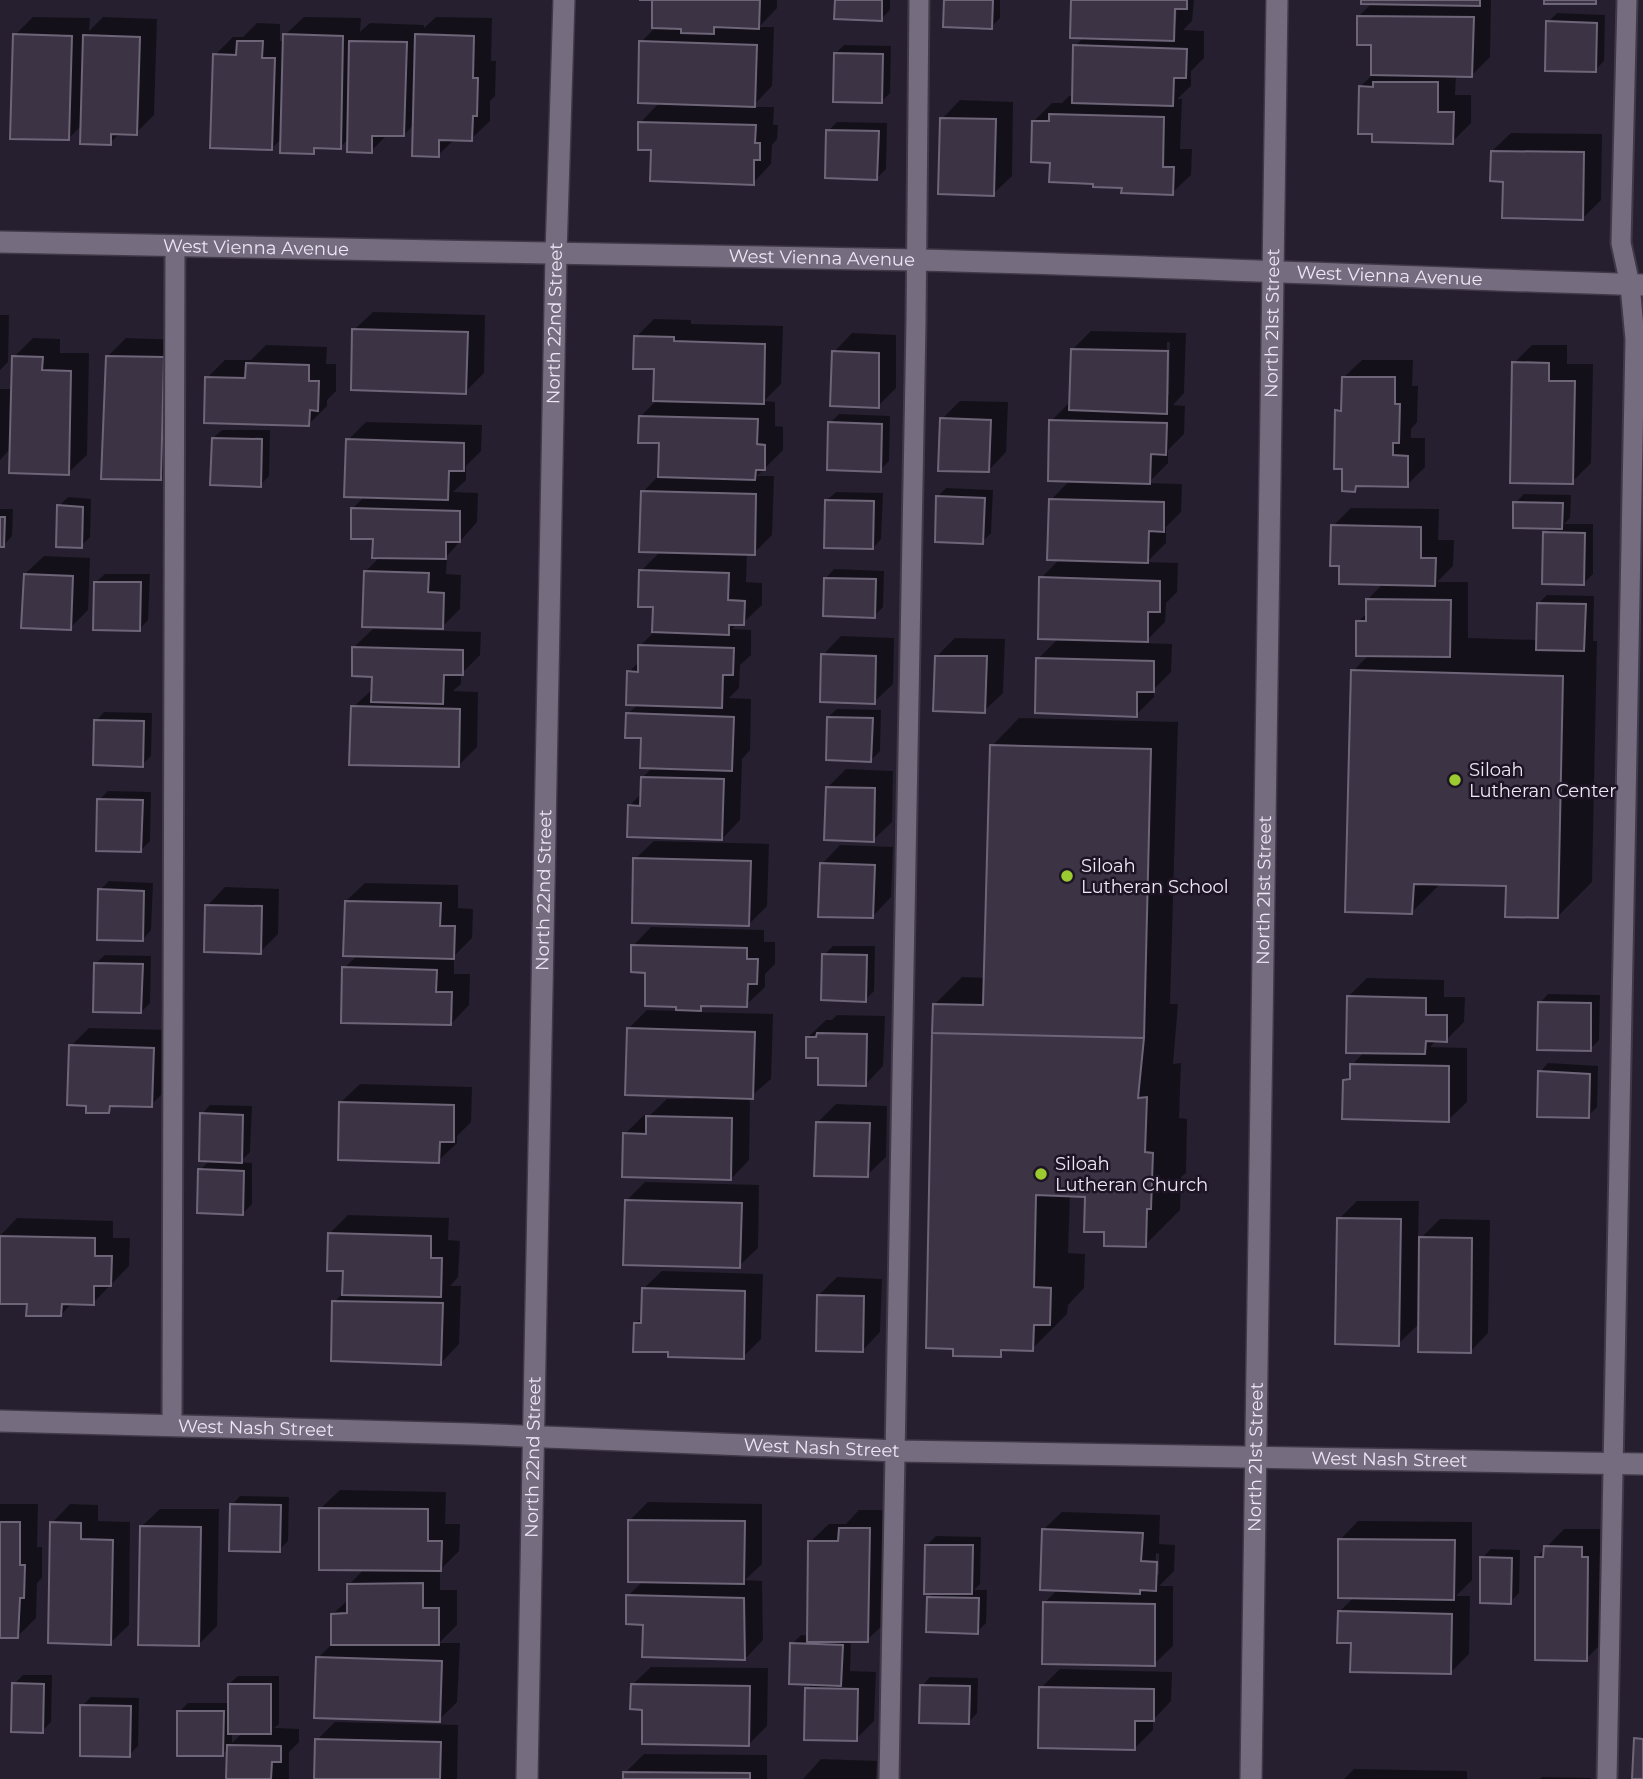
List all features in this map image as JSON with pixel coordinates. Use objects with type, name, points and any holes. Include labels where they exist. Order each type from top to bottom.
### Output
[{"type":"street","name":"North 22nd Street","points":[[527,1779],[556,254],[564,0]]},
{"type":"street","name":"North 21st Street","points":[[1251,1779],[1277,0]]},
{"type":"street","name":"West Vienna Avenue","points":[[0,242],[917,260],[1636,285]]},
{"type":"street","name":"West Nash Street","points":[[0,1421],[897,1451],[1643,1464]]},
{"type":"lane","points":[[889,1779],[897,1451],[919,0]]},
{"type":"lane","points":[[1607,1779],[1636,285],[1621,243],[1627,0]]},
{"type":"lane","points":[[172,1425],[175,246]]},
{"type":"building","points":[[652,0],[760,0],[759,29],[714,27],[714,34],[681,33],[681,29],[652,28]]},
{"type":"building","points":[[835,0],[882,0],[882,21],[834,19]]},
{"type":"building","points":[[944,0],[993,0],[992,29],[943,27]]},
{"type":"building","points":[[1071,0],[1187,0],[1187,9],[1175,9],[1174,41],[1070,38]]},
{"type":"building","points":[[1361,0],[1480,0],[1480,6],[1361,4]]},
{"type":"building","points":[[1544,0],[1596,0],[1596,4],[1544,4]]},
{"type":"building","points":[[1357,16],[1474,17],[1472,77],[1371,75],[1371,45],[1357,45]]},
{"type":"building","points":[[1546,21],[1597,23],[1596,72],[1545,71]]},
{"type":"building","points":[[13,34],[72,36],[69,140],[10,139]]},
{"type":"building","points":[[283,34],[343,36],[341,149],[314,148],[314,154],[280,153]]},
{"type":"building","points":[[415,34],[474,36],[473,78],[478,78],[477,116],[473,116],[472,141],[439,140],[439,157],[412,156]]},
{"type":"building","points":[[83,35],[140,37],[137,135],[111,134],[111,145],[80,144]]},
{"type":"building","points":[[237,41],[263,41],[262,58],[275,58],[272,150],[210,148],[213,54],[236,55]]},
{"type":"building","points":[[349,41],[407,42],[404,136],[372,136],[372,153],[347,152]]},
{"type":"building","points":[[639,41],[757,45],[755,107],[638,103]]},
{"type":"building","points":[[1073,45],[1187,49],[1186,78],[1174,78],[1173,106],[1072,103]]},
{"type":"building","points":[[834,53],[883,54],[882,103],[833,102]]},
{"type":"building","points":[[1373,82],[1438,82],[1438,112],[1454,112],[1453,144],[1372,142],[1372,134],[1358,134],[1359,86],[1373,87]]},
{"type":"building","points":[[1049,114],[1164,117],[1163,167],[1174,167],[1173,195],[1121,193],[1122,188],[1049,182],[1050,163],[1031,162],[1032,121],[1049,121]]},
{"type":"building","points":[[940,118],[996,119],[994,196],[938,194]]},
{"type":"building","points":[[638,122],[756,125],[755,143],[760,143],[760,160],[754,160],[754,185],[650,181],[651,150],[638,150]]},
{"type":"building","points":[[826,130],[879,131],[877,180],[825,178]]},
{"type":"building","points":[[1491,151],[1584,152],[1583,220],[1502,218],[1503,182],[1490,181]]},
{"type":"building","points":[[352,329],[468,332],[466,394],[351,390]]},
{"type":"building","points":[[634,336],[674,337],[674,341],[765,344],[764,404],[653,401],[654,369],[633,369]]},
{"type":"building","points":[[1071,349],[1168,351],[1167,414],[1069,410]]},
{"type":"building","points":[[832,351],[879,353],[879,408],[830,406]]},
{"type":"building","points":[[12,356],[43,357],[42,370],[71,371],[69,475],[9,473]]},
{"type":"building","points":[[106,356],[164,357],[161,480],[101,479]]},
{"type":"building","points":[[1512,362],[1549,363],[1549,381],[1575,381],[1573,484],[1510,483]]},
{"type":"building","points":[[246,363],[309,365],[309,381],[319,381],[318,411],[310,410],[309,426],[204,423],[205,377],[245,378]]},
{"type":"building","points":[[1342,377],[1395,377],[1395,404],[1400,404],[1399,443],[1393,443],[1393,455],[1408,456],[1408,487],[1356,486],[1355,492],[1342,491],[1342,469],[1334,469],[1335,410],[1341,411]]},
{"type":"building","points":[[639,416],[758,419],[757,444],[765,445],[765,470],[756,470],[755,480],[658,477],[659,443],[638,443]]},
{"type":"building","points":[[940,418],[991,420],[989,472],[938,471]]},
{"type":"building","points":[[1049,420],[1167,423],[1166,455],[1151,454],[1150,484],[1048,481]]},
{"type":"building","points":[[828,422],[882,424],[881,472],[827,470]]},
{"type":"building","points":[[212,438],[262,439],[261,487],[210,485]]},
{"type":"building","points":[[346,439],[464,443],[464,471],[449,471],[448,500],[344,497]]},
{"type":"building","points":[[641,491],[756,494],[755,555],[639,552]]},
{"type":"building","points":[[936,496],[985,498],[983,544],[935,542]]},
{"type":"building","points":[[1049,499],[1164,502],[1164,532],[1149,531],[1148,563],[1047,560]]},
{"type":"building","points":[[825,500],[874,501],[873,549],[824,548]]},
{"type":"building","points":[[1513,502],[1563,503],[1562,529],[1513,528]]},
{"type":"building","points":[[57,505],[83,507],[82,548],[56,547]]},
{"type":"building","points":[[351,508],[460,511],[460,542],[446,542],[446,559],[372,558],[373,539],[351,539]]},
{"type":"building","points":[[0,517],[5,517],[4,547],[0,547]]},
{"type":"building","points":[[1331,525],[1421,527],[1421,558],[1436,558],[1435,586],[1339,584],[1339,566],[1330,566]]},
{"type":"building","points":[[1543,532],[1585,533],[1584,585],[1542,584]]},
{"type":"building","points":[[639,570],[729,573],[728,600],[745,601],[744,625],[729,625],[729,635],[652,632],[653,607],[638,607]]},
{"type":"building","points":[[364,571],[429,573],[428,592],[444,593],[443,629],[362,627]]},
{"type":"building","points":[[24,574],[73,576],[71,630],[21,628]]},
{"type":"building","points":[[1039,577],[1160,581],[1160,612],[1148,612],[1148,642],[1038,639]]},
{"type":"building","points":[[824,578],[876,579],[875,618],[823,616]]},
{"type":"building","points":[[94,582],[141,582],[140,631],[93,630]]},
{"type":"building","points":[[1366,599],[1451,600],[1450,657],[1356,656],[1356,621],[1366,621]]},
{"type":"building","points":[[1537,603],[1586,604],[1584,651],[1536,650]]},
{"type":"building","points":[[638,645],[734,648],[733,675],[723,675],[722,708],[626,705],[627,671],[638,672]]},
{"type":"building","points":[[352,647],[463,650],[463,675],[444,675],[443,704],[371,702],[372,677],[352,676]]},
{"type":"building","points":[[821,654],[876,656],[875,704],[820,702]]},
{"type":"building","points":[[935,656],[987,656],[985,713],[933,711]]},
{"type":"building","points":[[1036,658],[1154,661],[1154,692],[1137,692],[1137,717],[1035,713]]},
{"type":"building","name":"Siloah Lutheran Center","points":[[1351,670],[1563,676],[1558,918],[1505,917],[1506,886],[1414,884],[1412,914],[1345,912]]},
{"type":"building","points":[[351,706],[460,709],[459,767],[349,765]]},
{"type":"building","points":[[626,713],[734,717],[732,771],[640,768],[641,738],[625,738]]},
{"type":"building","points":[[827,717],[873,718],[871,762],[826,760]]},
{"type":"building","points":[[94,720],[144,721],[143,767],[93,765]]},
{"type":"building","name":"Siloah Lutheran School","points":[[990,745],[1151,749],[1144,1038],[932,1033],[933,1004],[983,1005]]},
{"type":"building","points":[[641,777],[724,779],[722,840],[627,837],[628,805],[640,806]]},
{"type":"building","points":[[826,787],[875,788],[874,842],[824,840]]},
{"type":"building","points":[[97,799],[143,800],[141,852],[96,851]]},
{"type":"building","points":[[633,858],[751,861],[749,926],[632,923]]},
{"type":"building","points":[[820,863],[875,865],[873,918],[818,917]]},
{"type":"building","points":[[98,889],[144,891],[143,941],[97,940]]},
{"type":"building","points":[[345,901],[441,903],[440,926],[455,926],[454,959],[343,956]]},
{"type":"building","points":[[205,905],[262,906],[261,954],[204,952]]},
{"type":"building","points":[[631,945],[747,948],[747,959],[758,959],[757,984],[748,984],[747,1007],[701,1006],[701,1011],[645,1006],[645,973],[631,972]]},
{"type":"building","points":[[822,954],[867,955],[866,1002],[821,1000]]},
{"type":"building","points":[[94,963],[143,964],[141,1013],[93,1012]]},
{"type":"building","points":[[342,967],[437,970],[436,992],[452,992],[451,1025],[341,1023]]},
{"type":"building","points":[[1347,996],[1426,998],[1426,1015],[1447,1015],[1447,1042],[1426,1041],[1425,1054],[1346,1053]]},
{"type":"building","points":[[1538,1002],[1591,1003],[1591,1051],[1537,1050]]},
{"type":"building","points":[[627,1028],[755,1032],[753,1099],[625,1095]]},
{"type":"building","points":[[817,1033],[867,1034],[866,1086],[818,1085],[818,1058],[806,1058],[806,1037],[816,1037]]},
{"type":"building","name":"Siloah Lutheran Church","points":[[932,1033],[1144,1038],[1138,1098],[1147,1097],[1145,1152],[1153,1153],[1151,1209],[1147,1209],[1146,1247],[1104,1246],[1104,1232],[1084,1232],[1085,1197],[1036,1195],[1034,1287],[1051,1288],[1050,1325],[1034,1325],[1033,1351],[1001,1350],[1001,1357],[953,1356],[953,1349],[926,1348]]},
{"type":"building","points":[[69,1045],[154,1048],[152,1107],[110,1106],[109,1113],[86,1113],[86,1106],[67,1105]]},
{"type":"building","points":[[1350,1064],[1449,1066],[1449,1122],[1342,1119],[1343,1080],[1350,1079]]},
{"type":"building","points":[[1538,1071],[1590,1074],[1589,1118],[1537,1117]]},
{"type":"building","points":[[339,1102],[454,1105],[454,1142],[440,1142],[439,1163],[338,1160]]},
{"type":"building","points":[[200,1113],[243,1115],[242,1163],[199,1161]]},
{"type":"building","points":[[646,1116],[732,1118],[731,1180],[622,1177],[623,1133],[646,1134]]},
{"type":"building","points":[[816,1122],[870,1123],[868,1177],[814,1176]]},
{"type":"building","points":[[198,1169],[244,1171],[243,1215],[197,1213]]},
{"type":"building","points":[[625,1200],[742,1203],[740,1268],[623,1265]]},
{"type":"building","points":[[1337,1218],[1401,1219],[1399,1346],[1335,1344]]},
{"type":"building","points":[[328,1233],[431,1236],[431,1258],[442,1258],[441,1297],[342,1295],[343,1271],[327,1271]]},
{"type":"building","points":[[0,1236],[95,1238],[95,1256],[112,1256],[111,1286],[94,1286],[94,1305],[62,1304],[61,1316],[26,1316],[27,1304],[0,1304]]},
{"type":"building","points":[[1419,1237],[1472,1238],[1471,1353],[1418,1352]]},
{"type":"building","points":[[642,1288],[745,1291],[744,1359],[668,1357],[668,1352],[633,1352],[634,1323],[641,1323]]},
{"type":"building","points":[[817,1295],[864,1296],[863,1352],[816,1351]]},
{"type":"building","points":[[332,1301],[443,1303],[441,1365],[331,1361]]},
{"type":"building","points":[[230,1504],[281,1505],[280,1552],[229,1551]]},
{"type":"building","points":[[319,1508],[428,1509],[428,1541],[442,1541],[441,1571],[319,1570]]},
{"type":"building","points":[[628,1520],[745,1521],[744,1584],[628,1582]]},
{"type":"building","points":[[0,1522],[20,1522],[20,1565],[25,1565],[24,1598],[20,1598],[18,1638],[0,1638]]},
{"type":"building","points":[[50,1522],[81,1523],[81,1539],[113,1540],[111,1645],[48,1643]]},
{"type":"building","points":[[140,1526],[201,1527],[199,1646],[138,1645]]},
{"type":"building","points":[[839,1528],[870,1528],[868,1642],[807,1642],[808,1541],[838,1541]]},
{"type":"building","points":[[1042,1529],[1143,1533],[1141,1561],[1157,1562],[1156,1591],[1140,1590],[1140,1594],[1040,1590]]},
{"type":"building","points":[[1338,1539],[1455,1540],[1454,1600],[1338,1598]]},
{"type":"building","points":[[925,1545],[973,1545],[972,1594],[924,1594]]},
{"type":"building","points":[[1544,1546],[1582,1547],[1582,1557],[1588,1557],[1587,1661],[1535,1660],[1535,1557],[1543,1557]]},
{"type":"building","points":[[1480,1557],[1512,1558],[1511,1604],[1480,1603]]},
{"type":"building","points":[[423,1583],[423,1608],[439,1608],[439,1645],[331,1645],[331,1614],[347,1613],[347,1584]]},
{"type":"building","points":[[626,1595],[744,1598],[745,1660],[642,1657],[643,1625],[626,1624]]},
{"type":"building","points":[[927,1597],[979,1598],[978,1634],[926,1632]]},
{"type":"building","points":[[1043,1602],[1155,1604],[1155,1666],[1042,1664]]},
{"type":"building","points":[[1338,1611],[1452,1614],[1451,1674],[1350,1672],[1351,1643],[1337,1643]]},
{"type":"building","points":[[790,1643],[843,1645],[841,1686],[789,1684]]},
{"type":"building","points":[[316,1657],[442,1661],[440,1722],[314,1718]]},
{"type":"building","points":[[12,1683],[44,1684],[43,1733],[11,1732]]},
{"type":"building","points":[[228,1684],[271,1684],[271,1734],[228,1734]]},
{"type":"building","points":[[631,1684],[750,1686],[749,1746],[642,1744],[642,1710],[630,1709]]},
{"type":"building","points":[[920,1685],[970,1686],[969,1724],[919,1723]]},
{"type":"building","points":[[1039,1687],[1154,1689],[1154,1721],[1135,1721],[1135,1750],[1038,1748]]},
{"type":"building","points":[[805,1688],[858,1689],[857,1741],[804,1740]]},
{"type":"building","points":[[80,1705],[131,1706],[130,1757],[80,1756]]},
{"type":"building","points":[[177,1711],[224,1711],[223,1756],[177,1756]]},
{"type":"building","points":[[1634,1738],[1643,1739],[1643,1779],[1632,1779]]},
{"type":"building","points":[[315,1739],[441,1742],[440,1779],[314,1779]]},
{"type":"building","points":[[227,1745],[281,1746],[281,1762],[272,1762],[271,1779],[226,1779]]},
{"type":"building","points":[[623,1772],[750,1773],[750,1779],[623,1779]]},
{"type":"place","name":"Siloah Lutheran Center","points":[[1455,780]]},
{"type":"place","name":"Siloah Lutheran School","points":[[1067,876]]},
{"type":"place","name":"Siloah Lutheran Church","points":[[1041,1174]]}]
